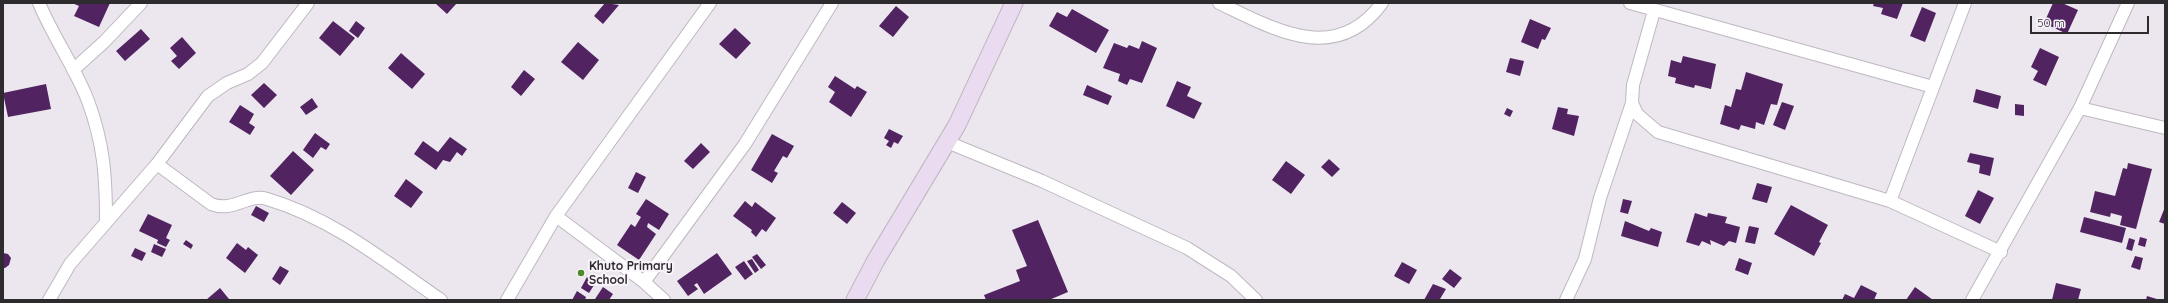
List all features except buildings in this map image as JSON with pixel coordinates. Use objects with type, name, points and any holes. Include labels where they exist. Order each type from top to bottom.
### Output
[{"type":"street","points":[[39,3],[50,28],[88,100],[97,127],[103,153],[106,176],[106,221]]},
{"type":"street","points":[[73,70],[104,42],[140,3]]},
{"type":"street","points":[[48,300],[70,264],[157,164],[208,96],[227,83],[248,74],[262,63],[308,3]]},
{"type":"street","points":[[507,300],[556,216],[710,3]]},
{"type":"street","points":[[644,282],[745,144],[832,3]]},
{"type":"street","points":[[855,300],[876,260],[947,142],[997,43],[1014,3]]},
{"type":"street","points":[[1219,3],[1278,31],[1310,37],[1336,36],[1355,30],[1372,18],[1382,3]]},
{"type":"street","points":[[1630,3],[1654,11],[1933,88]]},
{"type":"street","points":[[1890,201],[1965,3]]},
{"type":"street","points":[[1972,300],[2001,252],[2080,108],[2128,3]]},
{"type":"street","points":[[1566,300],[1585,259],[1600,198],[1632,103],[1633,85],[1654,11]]},
{"type":"street","points":[[1632,103],[1637,114],[1658,132],[1890,201],[2001,252]]},
{"type":"street","points":[[2080,108],[2165,128]]},
{"type":"street","points":[[947,142],[1042,181],[1187,248],[1231,276],[1256,300]]},
{"type":"street","points":[[157,164],[211,204],[220,208],[262,198],[329,225],[441,300]]},
{"type":"street","points":[[556,216],[644,282],[664,300]]},
{"type":"place","name":"Khuto Primary School","points":[[581,273]]}]
